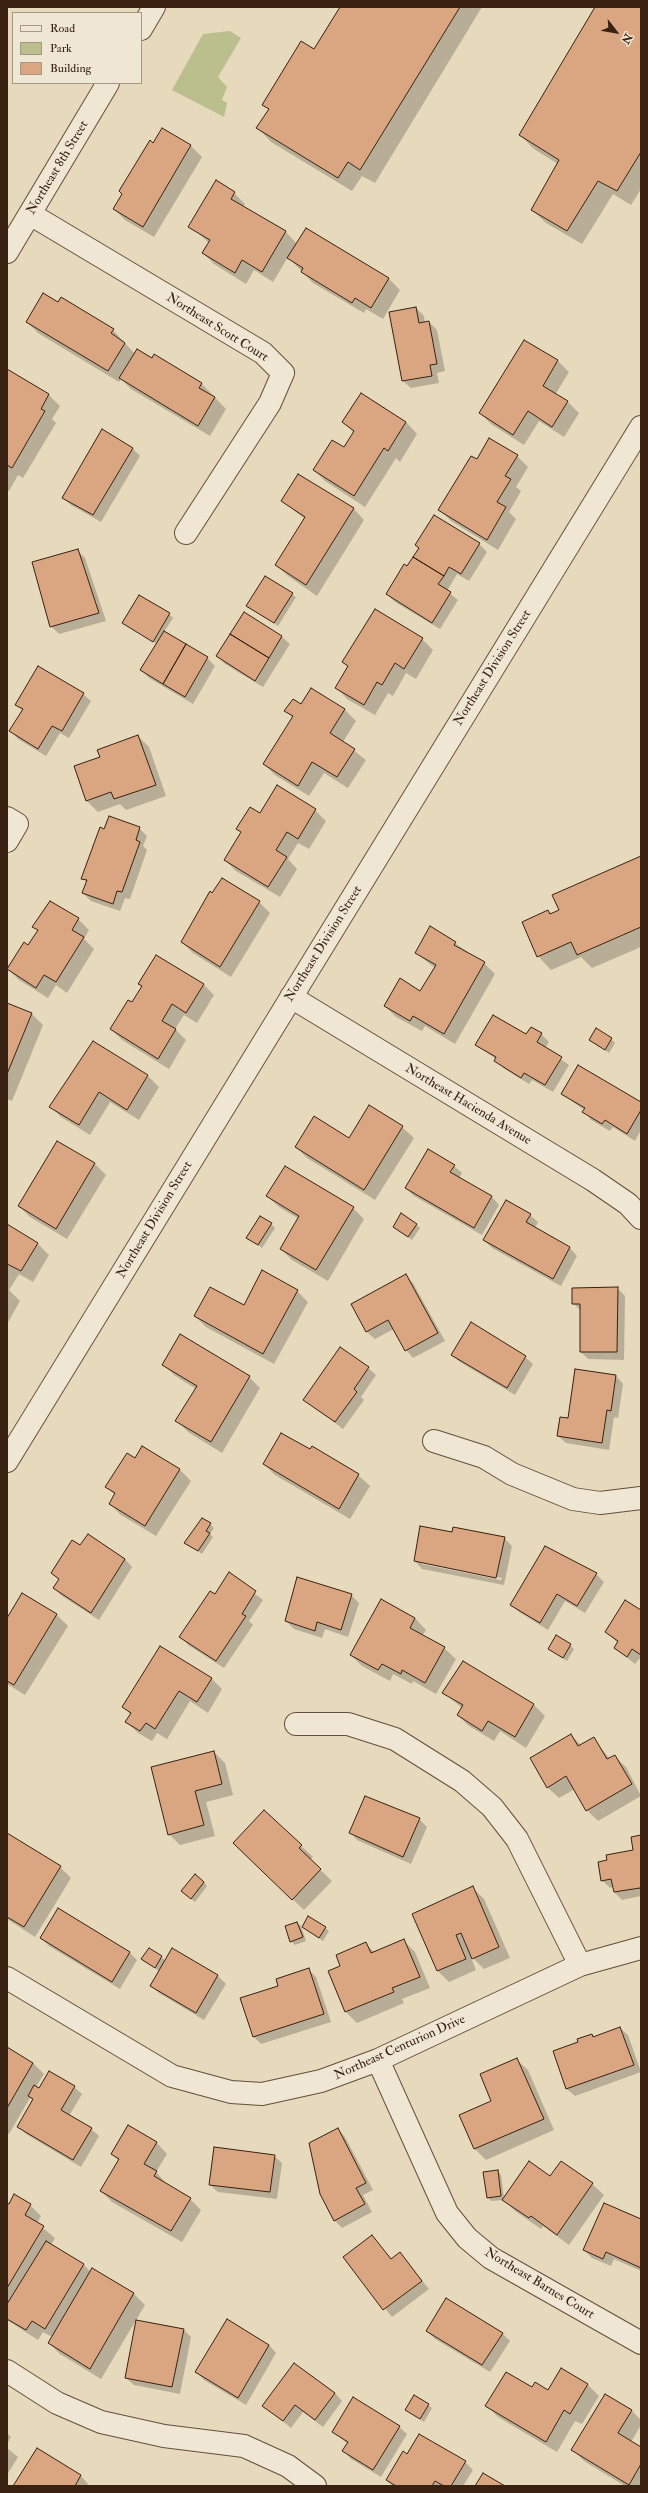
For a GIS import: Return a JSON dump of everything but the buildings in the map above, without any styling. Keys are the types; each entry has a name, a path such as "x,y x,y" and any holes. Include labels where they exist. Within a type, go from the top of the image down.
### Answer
{"street":[{"path":"142,27 154,7"},
{"name":"Northeast 8th Street","path":"7,252 107,84"},
{"name":"Northeast Scott Court","path":"30,214 262,354 283,373 270,403 186,533"},
{"name":"Northeast Division Street","path":"7,1461 641,427"},
{"path":"7,818 17,824 7,841"},
{"name":"Northeast Hacienda Avenue","path":"291,998 593,1180 628,1204 641,1218"},
{"path":"434,1441 484,1457 512,1474 573,1499 600,1503 641,1498"},
{"path":"296,1724 348,1724 395,1739 462,1780 492,1807 517,1839 580,1965"},
{"name":"Northeast Centurion Drive","path":"7,1978 172,2076 231,2092 262,2094 321,2081 378,2060 580,1965 641,1948"},
{"name":"Northeast Barnes Court","path":"378,2060 444,2207 467,2238 491,2258 641,2343"},
{"path":"7,2370 57,2403 101,2422 164,2436 244,2446 288,2466 315,2486"}],"green space":[{"path":"230,31 241,38 218,77 227,87 222,100 227,103 224,117 172,90 203,34"}]}
